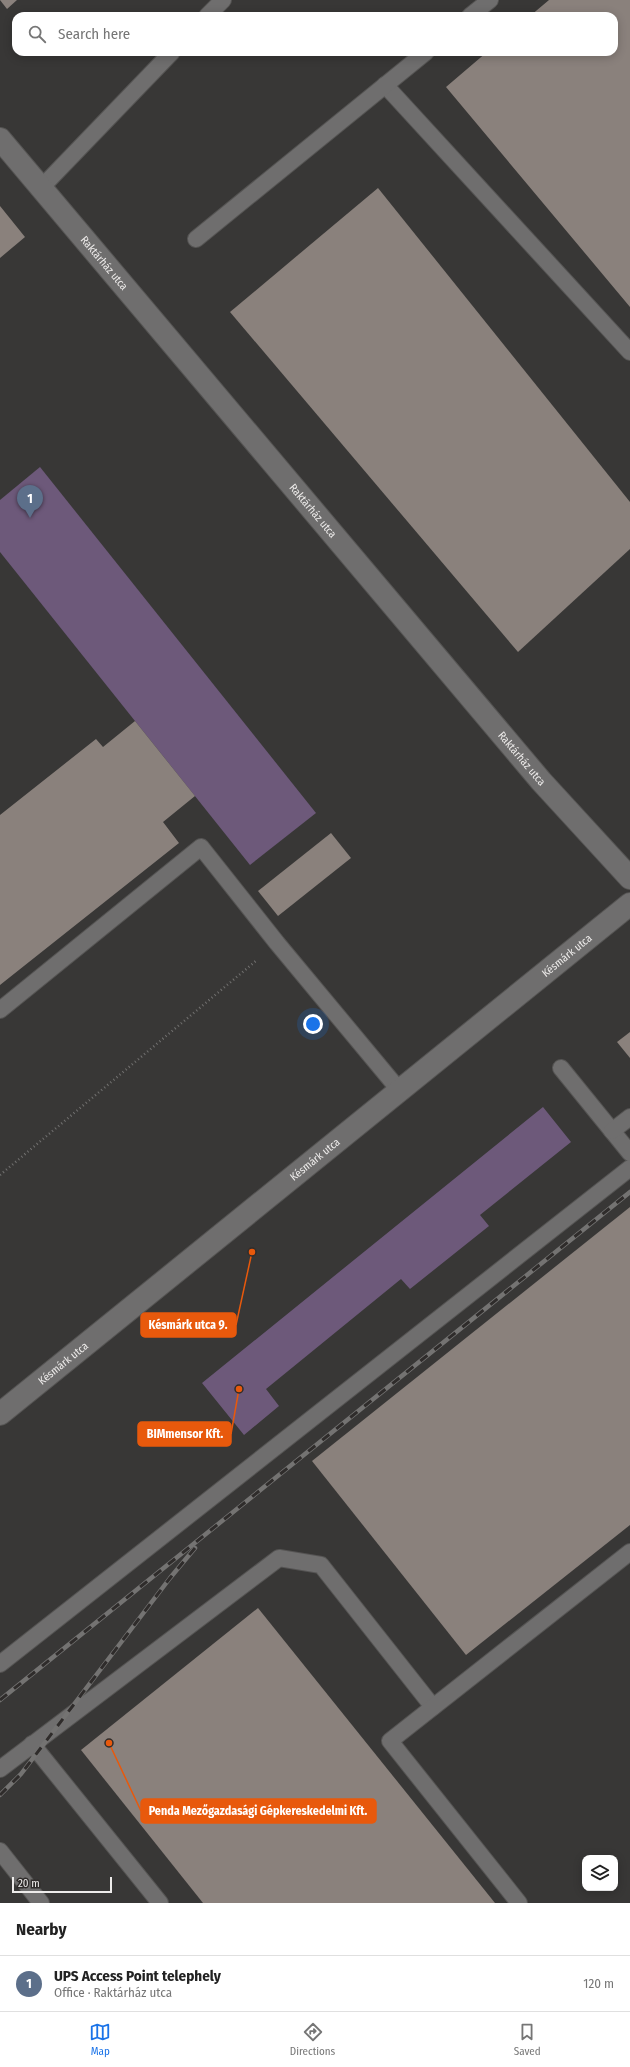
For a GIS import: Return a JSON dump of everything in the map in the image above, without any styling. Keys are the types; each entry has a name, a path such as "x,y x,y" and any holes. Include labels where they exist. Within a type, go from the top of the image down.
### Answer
{"street":[{"name":"Raktárház utca","path":"0,139 541,780 630,878"},
{"name":"Késmárk utca","path":"0,1414 630,904"}],"lane":[{"path":"211,12 223,0"},
{"path":"475,12 490,0"},
{"path":"41,188 168,56"},
{"path":"196,239 421,56"},
{"path":"385,85 630,352"},
{"path":"0,1010 201,847 277,943 400,1091"},
{"path":"561,1068 630,1153"},
{"path":"612,1131 630,1117"},
{"path":"0,1664 630,1168"},
{"path":"519,1903 390,1741 630,1552"},
{"path":"0,1769 279,1558 321,1565 433,1707"},
{"path":"32,1744 160,1903"},
{"path":"0,1851 40,1903"}],"path":[{"path":"0,1175 277,943"}],"building: Offices":[{"path":"40,467 316,813 250,865 0,552 0,500"},
{"path":"543,1107 571,1142 480,1215 489,1226 410,1289 401,1279 266,1389 279,1406 244,1435 202,1383"}],"building: Industry":[{"path":"0,0 17,0 7,9"},
{"path":"549,0 630,0 630,307 446,87 482,56 618,56 618,12 535,12"},
{"path":"378,188 630,502 630,549 518,652 230,312"},
{"path":"0,206 25,237 0,258"},
{"path":"135,721 195,796 163,822 179,843 0,985 0,815 96,739 103,747"},
{"path":"331,833 351,858 278,916 258,891"},
{"path":"630,1032 630,1058 617,1042"},
{"path":"630,1207 630,1525 466,1655 312,1461"},
{"path":"258,1608 495,1903 203,1903 81,1750"}],"railway":[{"path":"0,1700 630,1192"},
{"path":"0,1795 21,1774 170,1578 195,1548"}],"place":[{"name":"UPS Access Point telephely","path":"30,518"},
{"name":"Késmárk utca 9.","path":"252,1252"},
{"name":"BIMmensor Kft.","path":"239,1389"},
{"name":"Penda Mezőgazdasági Gépkereskedelmi Kft.","path":"109,1743"}]}
